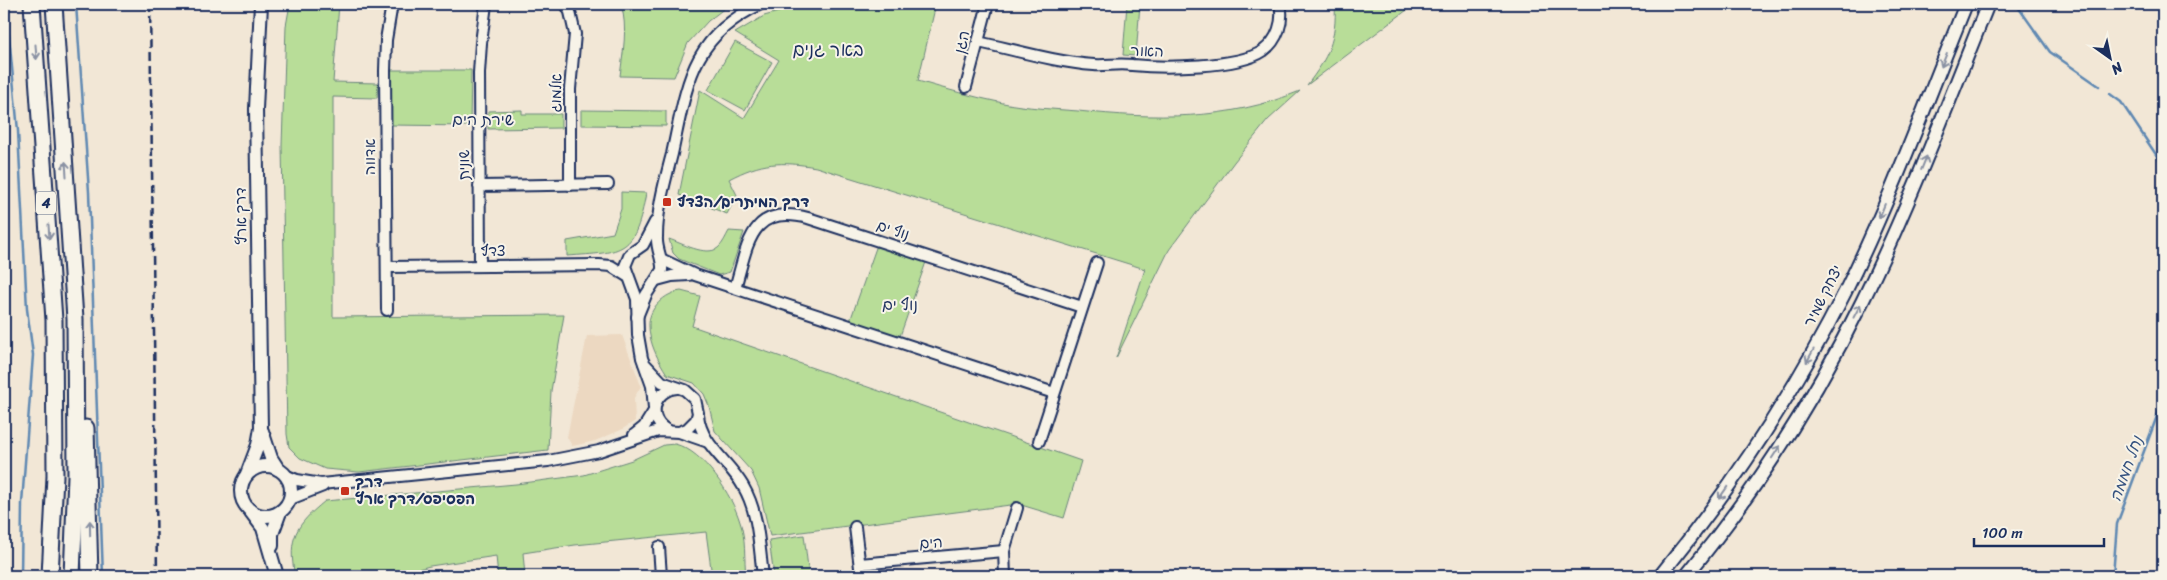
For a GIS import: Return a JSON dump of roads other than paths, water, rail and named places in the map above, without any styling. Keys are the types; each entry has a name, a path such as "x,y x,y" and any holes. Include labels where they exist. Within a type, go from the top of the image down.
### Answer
{"highway":[{"name":"4","path":"32,4 51,263 55,476 50,576"},
{"name":"4","path":"54,4 74,288 77,378 72,576"},
{"path":"74,288 83,360 90,576"},
{"path":"41,576 45,497 54,403"}],"main road":[{"name":"דרך ארץ","path":"248,474 258,445 261,428 256,119 261,4"},
{"path":"1686,576 1736,510 1776,452 1828,368 1863,301 1897,227 1988,4"},
{"name":"יצחק שמיר","path":"1660,576 1720,498 1759,441 1810,358 1845,292 1879,219 1964,9"},
{"name":"דרך ארץ","path":"261,428 271,458 282,472"},
{"path":"262,466 270,466 282,472 289,482 290,499 280,512 272,534 276,571 263,528 241,496 241,488 248,474 262,466"},
{"path":"249,510 264,516 280,512"}],"street":[{"name":"אדווה","path":"387,310 385,71 386,40 392,4"},
{"name":"שונית","path":"480,266 480,43 486,4"},
{"name":"אלמוג","path":"566,4 570,12 575,34 570,89 570,185"},
{"path":"638,317 646,295 662,270 656,239 660,206 684,96 698,59 710,41 726,25 761,4"},
{"name":"הגן","path":"966,87 988,4"},
{"name":"האור","path":"978,42 1094,65 1179,66 1220,62 1249,58 1263,51 1275,39 1281,23 1280,4"},
{"path":"479,186 608,184"},
{"path":"660,206 648,238 634,252 625,266 637,299 638,335 644,363 654,393 656,420 661,427 708,442"},
{"name":"נוף ים","path":"735,288 750,239 758,227 769,218 786,214 808,218 1082,306"},
{"path":"634,252 648,249 660,258 695,275 1054,393"},
{"name":"צדף","path":"599,265 634,252"},
{"path":"1039,440 1097,263"},
{"name":"צדף","path":"387,266 599,265 611,266 629,278"},
{"path":"629,278 640,286 680,275 695,275"},
{"path":"644,363 662,382 691,393 695,399 699,425 708,442 726,462 748,496 755,516 763,576"},
{"path":"623,443 644,427 654,410 656,401 662,393 671,388 678,388"},
{"path":"282,472 308,483 333,483 548,461 599,451 658,430 675,432 692,425 698,413"},
{"path":"290,499 333,483"},
{"path":"1004,576 1004,551 1017,508"},
{"path":"855,527 861,576"},
{"path":"659,547 662,576"},
{"name":"הים","path":"860,564 1004,551"}],"waterway":[{"path":"6,4 18,131 27,309 33,355 22,503 21,576"},
{"path":"76,4 89,192 103,576"},
{"name":"נחל חממה","path":"2016,4 2050,52 2099,86"},
{"name":"נחל חממה","path":"2110,94 2121,102 2163,165"},
{"name":"נחל חממה","path":"2113,576 2117,524 2163,400"}],"railway":[{"path":"150,4 157,576"}],"place":[{"name":"דרך המיתרים/הצדף","path":"667,202"},
{"name":"דרך הפסיפס/דרך ארץ","path":"345,491"}],"district":[{"name":"באר גנים","path":"828,50"},
{"name":"שירת הים","path":"483,119"},
{"name":"נוף ים","path":"900,304"}]}
